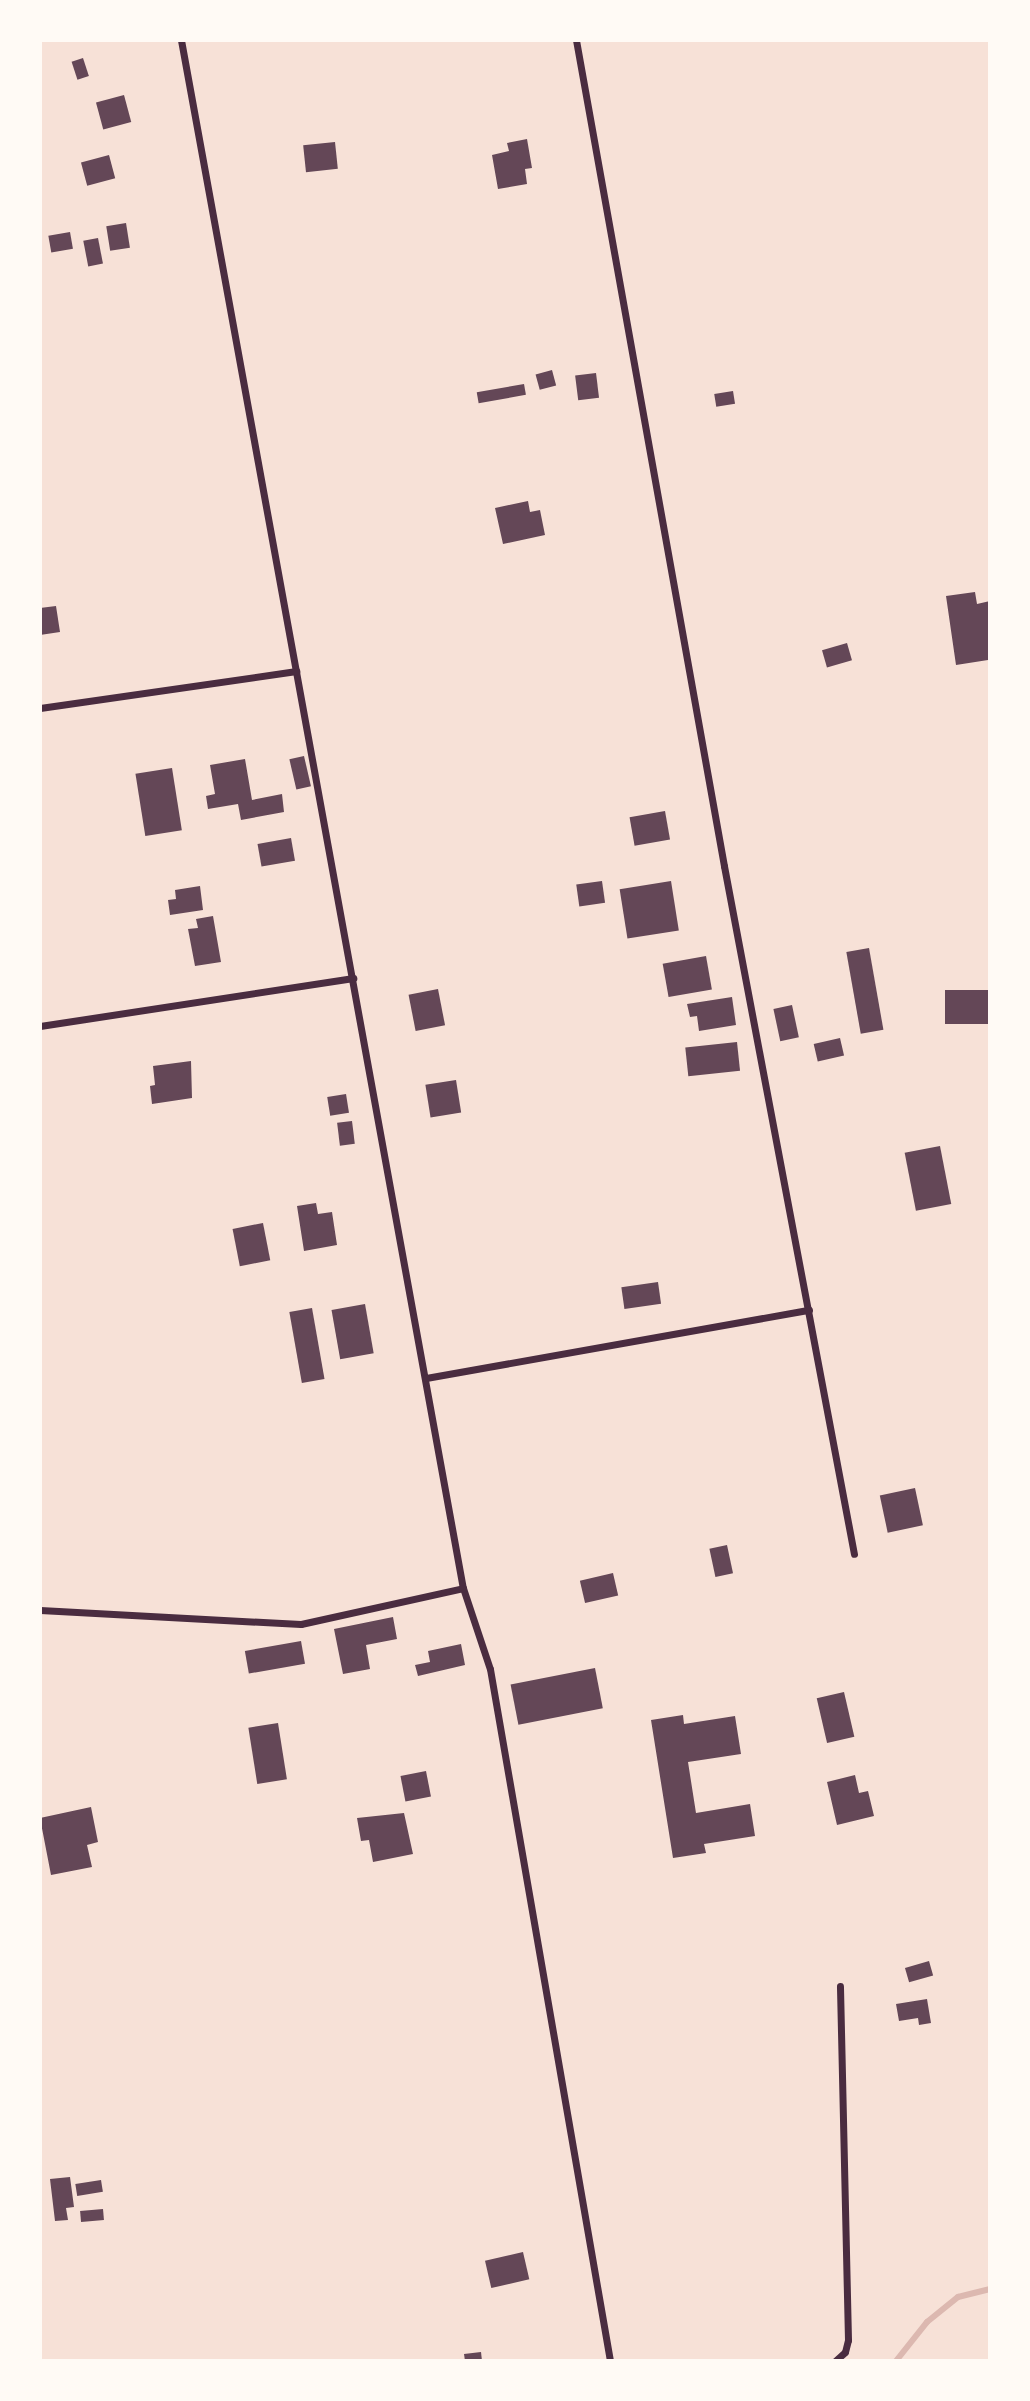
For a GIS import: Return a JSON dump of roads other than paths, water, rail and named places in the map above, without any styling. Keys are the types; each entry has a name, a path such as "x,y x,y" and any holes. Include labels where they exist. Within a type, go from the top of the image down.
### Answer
{"street":[{"path":"181,40 463,1588 490,1669 610,2361"},
{"path":"576,40 717,825 854,1554"},
{"path":"40,708 296,671"},
{"path":"40,1026 353,978"},
{"path":"426,1378 809,1310"},
{"path":"40,1610 301,1624 463,1588"},
{"path":"835,2361 845,2352 848,2340 840,1986"}],"waterway":[{"path":"896,2361 927,2322 958,2297 990,2289"}]}
